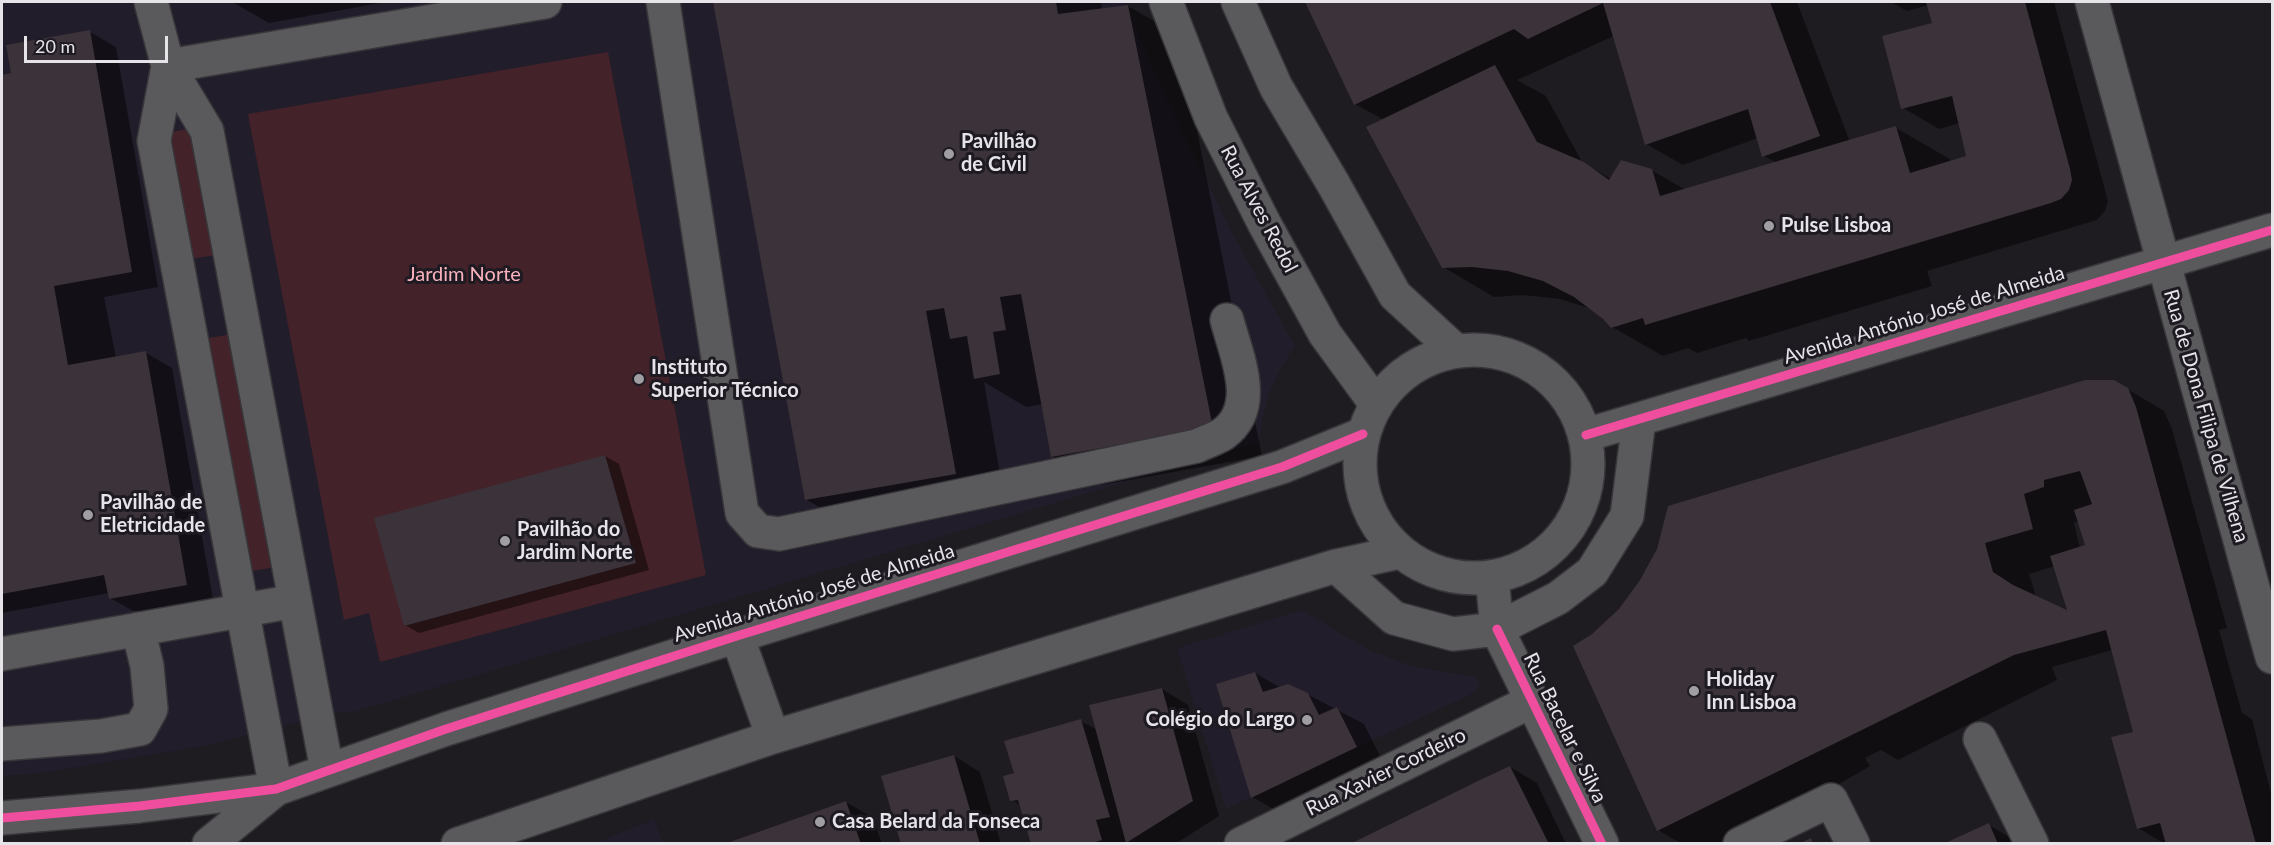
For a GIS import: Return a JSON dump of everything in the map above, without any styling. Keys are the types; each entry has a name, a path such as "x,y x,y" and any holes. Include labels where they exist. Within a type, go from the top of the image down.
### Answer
{"street":[{"path":"151,2 168,66 207,131 327,770"},
{"path":"168,66 545,2"},
{"path":"663,2 742,513 758,531 779,534 1197,446 1223,433 1241,413 1244,384 1227,320"},
{"name":"Rua Alves Redol","path":"1166,2 1211,118 1264,223 1325,334 1376,404"},
{"path":"1238,2 1276,87 1395,295 1456,351"},
{"name":"Rua de Dona Filipa de Vilhena","path":"2092,2 2272,657"},
{"path":"168,66 154,141 276,789"},
{"name":"Avenida António José de Almeida","path":"1586,435 2272,230"},
{"path":"1456,351 1489,351 1521,359 1548,376 1570,401 1586,435 1589,462 1585,495 1572,525 1551,550 1523,568 1492,577 1460,578 1428,570 1400,552 1378,528 1364,499 1359,466 1363,434 1376,404 1397,379 1424,360 1456,351"},
{"path":"1336,566 1394,618 1454,634 1497,629 1558,598 1592,572 1627,516 1639,420"},
{"name":"Avenida António José de Almeida","path":"276,789 446,729 1282,466 1363,434"},
{"path":"458,843 773,737 1336,566 1400,552"},
{"name":"Rua Bacelar e Silva","path":"1492,577 1497,629 1602,843"},
{"path":"2,654 295,601"},
{"path":"2,744 101,736 140,729 151,710 147,666 138,629"},
{"name":"Avenida António José de Almeida","path":"737,636 773,737"},
{"name":"Rua Xavier Cordeiro","path":"1240,843 1532,701"},
{"path":"1980,739 2032,843"},
{"path":"2,818 140,806 276,789"},
{"path":"209,843 276,789"},
{"path":"1740,843 1831,800 1853,843"}],"shaded area":[{"name":"Instituto Superior Técnico","path":"2,2 1123,2 1182,132 1235,238 1295,346 1270,391 1259,442 354,712 341,712 199,747 43,773 2,776"},
{"name":"Colégio do Largo","path":"1302,610 1369,650 1412,666 1476,677 1480,683 1474,693 1226,809 1177,648"},
{"path":"654,819 663,843 595,843"}],"green space":[{"name":"Jardim Norte","path":"608,52 706,575 380,662 369,613 344,620 248,114"},
{"path":"194,128 217,255 189,259 165,133"},
{"path":"232,334 275,567 247,572 204,339"}],"building":[{"name":"Pavilhão de Civil","path":"713,2 1056,2 1058,14 1128,5 1213,428 1051,457 1021,294 1000,297 1006,330 993,332 1000,374 974,379 967,336 950,339 944,308 926,311 956,474 805,500"},
{"path":"1305,2 1770,2 1820,136 1762,157 1748,109 1645,145 1603,3 1528,39 1514,29 1354,105"},
{"path":"1926,2 2025,2 2070,169 2072,180 2069,190 2061,199 2051,203 1645,325 1643,318 1611,328 1574,297 1543,281 1508,271 1472,267 1442,268 1366,127 1495,65 1537,142 1584,162 1609,180 1621,160 1652,169 1660,196 1896,126 1910,173 1966,156 1952,96 1901,109 1882,36 1932,23"},
{"path":"90,30 132,272 54,286 68,365 146,351 187,585 109,599 104,575 2,594 2,75 11,73 6,45"},
{"path":"2085,380 2114,380 2128,388 2136,407 2256,844 2166,844 2160,823 2137,829 2111,737 2133,732 2106,630 2014,655 1657,831 1573,646 1592,634 1619,609 1640,580 1657,549 1668,506","holes":["2080,471 2092,504 2074,510 2085,545 2050,556 2067,610 2013,585 1993,572 1985,543 2033,529 2024,494 2044,487 2044,480"]},
{"name":"Pavilhão do Jardim Norte","path":"605,455 636,563 404,626 374,518"},
{"path":"1255,672 1263,692 1288,684 1308,693 1319,715 1337,707 1357,747 1251,798 1216,684"},
{"path":"1162,688 1193,801 1126,843 1089,705"},
{"path":"1081,719 1110,817 1096,820 1102,840 1090,844 1031,844 1018,800 1010,801 1003,776 1014,773 1004,741"},
{"path":"954,755 980,844 901,844 881,776"},
{"path":"1510,766 1549,844 1350,844 1480,780"},
{"name":"Casa Belard da Fonseca","path":"846,801 861,844 727,844 727,843"},
{"path":"1989,823 1998,844 1943,844"},
{"path":"1811,838 1813,844 1799,844"}],"cycle path":[{"path":"1586,435 2272,230"},
{"path":"2,818 140,806 276,789 446,729 1282,467 1363,434"},
{"path":"1497,629 1602,844"}],"place":[{"name":"Pavilhão de Civil","path":"949,154"},
{"name":"Pulse Lisboa","path":"1769,226"},
{"name":"Instituto Superior Técnico","path":"639,379"},
{"name":"Pavilhão de Eletricidade","path":"88,515"},
{"name":"Pavilhão do Jardim Norte","path":"505,541"},
{"name":"Holiday Inn Lisboa","path":"1694,691"},
{"name":"Colégio do Largo","path":"1307,720"},
{"name":"Casa Belard da Fonseca","path":"820,822"}]}
